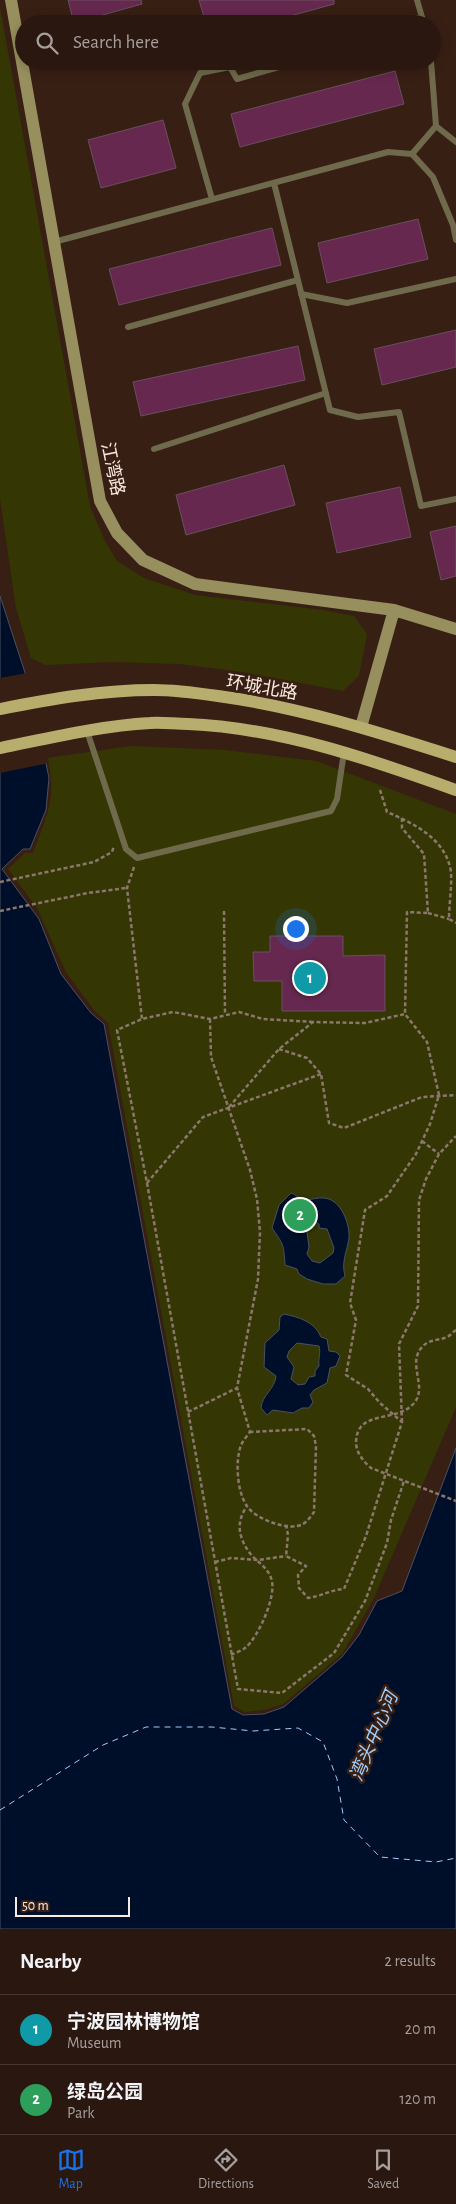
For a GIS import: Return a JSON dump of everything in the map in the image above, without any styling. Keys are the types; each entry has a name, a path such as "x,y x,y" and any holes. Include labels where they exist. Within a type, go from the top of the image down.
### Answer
{"main road":[{"name":"环城北路","path":"0,709 56,698 104,692 138,690 197,694 295,710 361,727 456,757"},
{"path":"0,748 87,731 151,723 218,726 259,731 345,752 456,790"}],"street":[{"name":"江湾路","path":"10,0 15,28"},
{"name":"江湾路","path":"22,70 100,501 118,533 143,560 194,584 394,610 456,629"},
{"path":"361,727 394,610"}],"lane":[{"path":"416,0 421,15"},
{"path":"212,199 185,104 200,73 215,70"},
{"path":"232,70 237,79 268,70"},
{"path":"412,154 436,126 432,70"},
{"path":"436,126 456,142"},
{"path":"53,243 388,152 412,154 433,177 453,225 456,240"},
{"path":"274,183 330,410 358,417 399,412 421,506 456,499"},
{"path":"301,294 347,303 456,279"},
{"path":"128,327 298,280"},
{"path":"154,449 326,393"},
{"path":"87,731 126,849 137,858 162,850 304,820 331,811 337,799 345,752"}],"path":[{"path":"380,790 387,812 402,818 429,834 447,856 451,874 449,919"},
{"path":"402,818 402,828 424,854 428,913"},
{"path":"0,882 94,862 112,852 119,827"},
{"path":"137,858 127,888 142,1019"},
{"path":"0,912 127,888"},
{"path":"224,911 225,1015"},
{"path":"402,1422 380,1403 368,1389 346,1375 356,1320 350,1303 365,1210 387,1196 416,1154 430,1124 439,1095 427,1042 405,1014 407,912 428,913 456,923"},
{"path":"404,1481 391,1520 387,1543 365,1601 334,1653 282,1693 238,1689 118,1030 142,1019 173,1012 210,1019 239,1012 263,1019 365,1023 405,1014"},
{"path":"210,1019 211,1057 250,1170 257,1199 260,1232 258,1279 237,1388 250,1432 241,1446 238,1465 241,1491 247,1506 268,1521 294,1526 302,1524 314,1512 316,1446 314,1436 307,1429 250,1432"},
{"path":"229,1107 279,1049 313,1022"},
{"path":"279,1049 307,1058 322,1074 330,1122 344,1128 422,1097 456,1095"},
{"path":"147,1183 203,1117 322,1074"},
{"path":"215,1562 232,1558 258,1560 286,1556 306,1566 298,1575 299,1588 308,1598 321,1596 331,1590 344,1589 366,1536 402,1422 399,1344 418,1306 419,1200 426,1179 439,1154 456,1136"},
{"path":"422,1141 439,1154"},
{"path":"456,1330 447,1337 428,1342 419,1352 416,1366 420,1392 413,1404 395,1415 369,1421 360,1428 357,1435 357,1448 366,1464 456,1501"},
{"path":"188,1412 237,1388"},
{"path":"231,1654 244,1649 255,1637 273,1592 272,1580 265,1567 249,1553 239,1528 240,1516 247,1506"},
{"path":"286,1525 288,1535 286,1556"}],"shaded area":[{"path":"0,7 90,506 105,541 117,561 144,578 195,595 323,610 354,616 367,634 359,676 343,691 242,672 180,664 112,662 45,665 31,658 16,608 0,499"},
{"path":"131,746 225,750 316,761 456,814 456,1407 374,1598 342,1654 283,1704 264,1710 245,1712 234,1706 108,1023 94,1010 66,972 37,908 8,869 25,853 33,853 46,818 51,796 50,772 47,758"}],"water":[{"name":"湾头中心河","path":"0,596 31,691 49,778 46,810 30,849 23,849 2,869 39,919 61,974 91,1013 104,1024 232,1709 243,1715 264,1714 284,1707 342,1657 359,1635 377,1601 402,1591 456,1448 456,1929 0,1929"},
{"path":"291,1193 303,1200 330,1199 340,1207 346,1219 349,1238 344,1262 345,1276 336,1284 323,1284 307,1279 299,1274 297,1269 285,1265 282,1245 272,1228 279,1205","holes":["312,1220 319,1224 319,1228 327,1229 334,1248 333,1253 320,1263 312,1261 307,1254 309,1247 306,1225"]},
{"path":"284,1314 290,1315 311,1324 321,1337 327,1339 329,1351 336,1352 340,1356 336,1366 330,1368 327,1383 314,1390 310,1395 313,1402 309,1408 302,1408 293,1413 273,1410 267,1415 261,1408 262,1403 276,1376 264,1367 265,1343 279,1330 280,1317","holes":["297,1343 319,1346 319,1366 315,1371 315,1376 309,1377 305,1384 298,1385 291,1379 294,1367 287,1357 289,1351"]}],"pier":[{"path":"27,673 33,691 49,763 0,773 0,678"}],"building":[{"path":"68,0 141,0 142,4 103,15 72,15"},
{"path":"199,0 334,0 334,4 294,15 203,15"},
{"path":"395,71 404,104 240,147 231,114"},
{"path":"163,120 176,168 101,188 88,140"},
{"path":"418,219 428,259 327,283 318,243"},
{"path":"272,228 281,265 119,305 109,269"},
{"path":"456,330 456,367 382,385 374,349"},
{"path":"298,346 305,380 141,416 133,382"},
{"path":"284,465 295,505 186,535 176,495"},
{"path":"400,487 411,537 337,553 326,503"},
{"path":"456,526 456,576 441,580 430,532"},
{"path":"270,936 343,936 343,956 385,955 385,1011 282,1011 282,981 254,981 253,952 270,952"}],"ferry route":[{"path":"0,1810 103,1745 146,1727 212,1727 253,1731 298,1728 323,1742 337,1779 344,1820 380,1857 436,1862 456,1858"}],"place":[{"name":"宁波园林博物馆","path":"310,978"},
{"name":"绿岛公园","path":"300,1215"}]}
